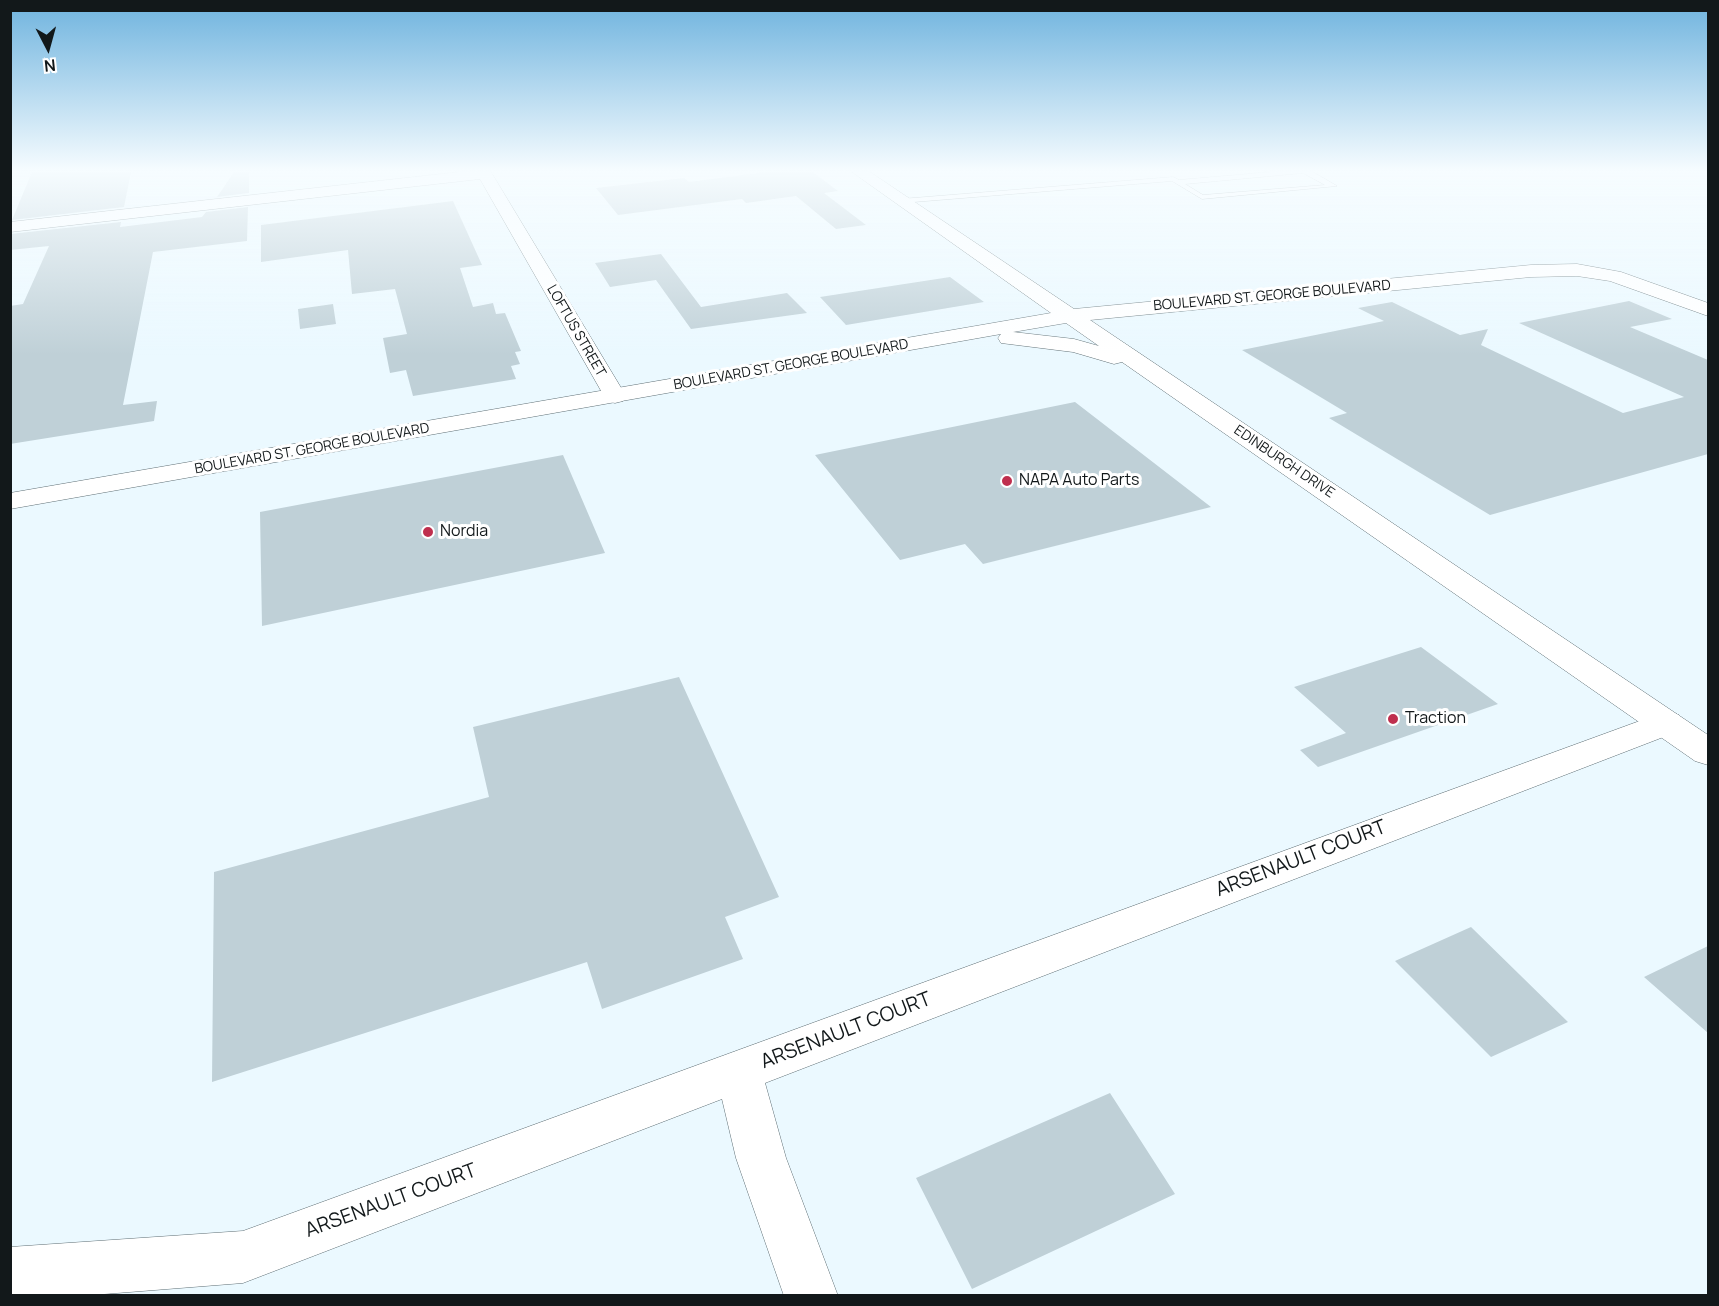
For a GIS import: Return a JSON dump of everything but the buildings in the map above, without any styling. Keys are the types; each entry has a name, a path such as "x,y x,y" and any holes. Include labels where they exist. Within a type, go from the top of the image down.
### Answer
{"street":[{"name":"LOFTUS STREET","path":"518,233 615,396"},
{"name":"EDINBURGH DRIVE","path":"948,233 1708,752"},
{"name":"BOULEVARD ST. GEORGE BOULEVARD","path":"10,501 1069,316 1520,272 1577,270 1614,276 1708,310"},
{"path":"935,340 991,337 1074,346 1123,359 1160,378"},
{"name":"ARSENAULT COURT","path":"10,1274 243,1257 1668,723"},
{"path":"739,1071 761,1158 812,1296"}],"place":[{"name":"NAPA Auto Parts","path":"1007,481"},
{"name":"Nordia","path":"428,532"},
{"name":"Traction","path":"1393,719"}]}
